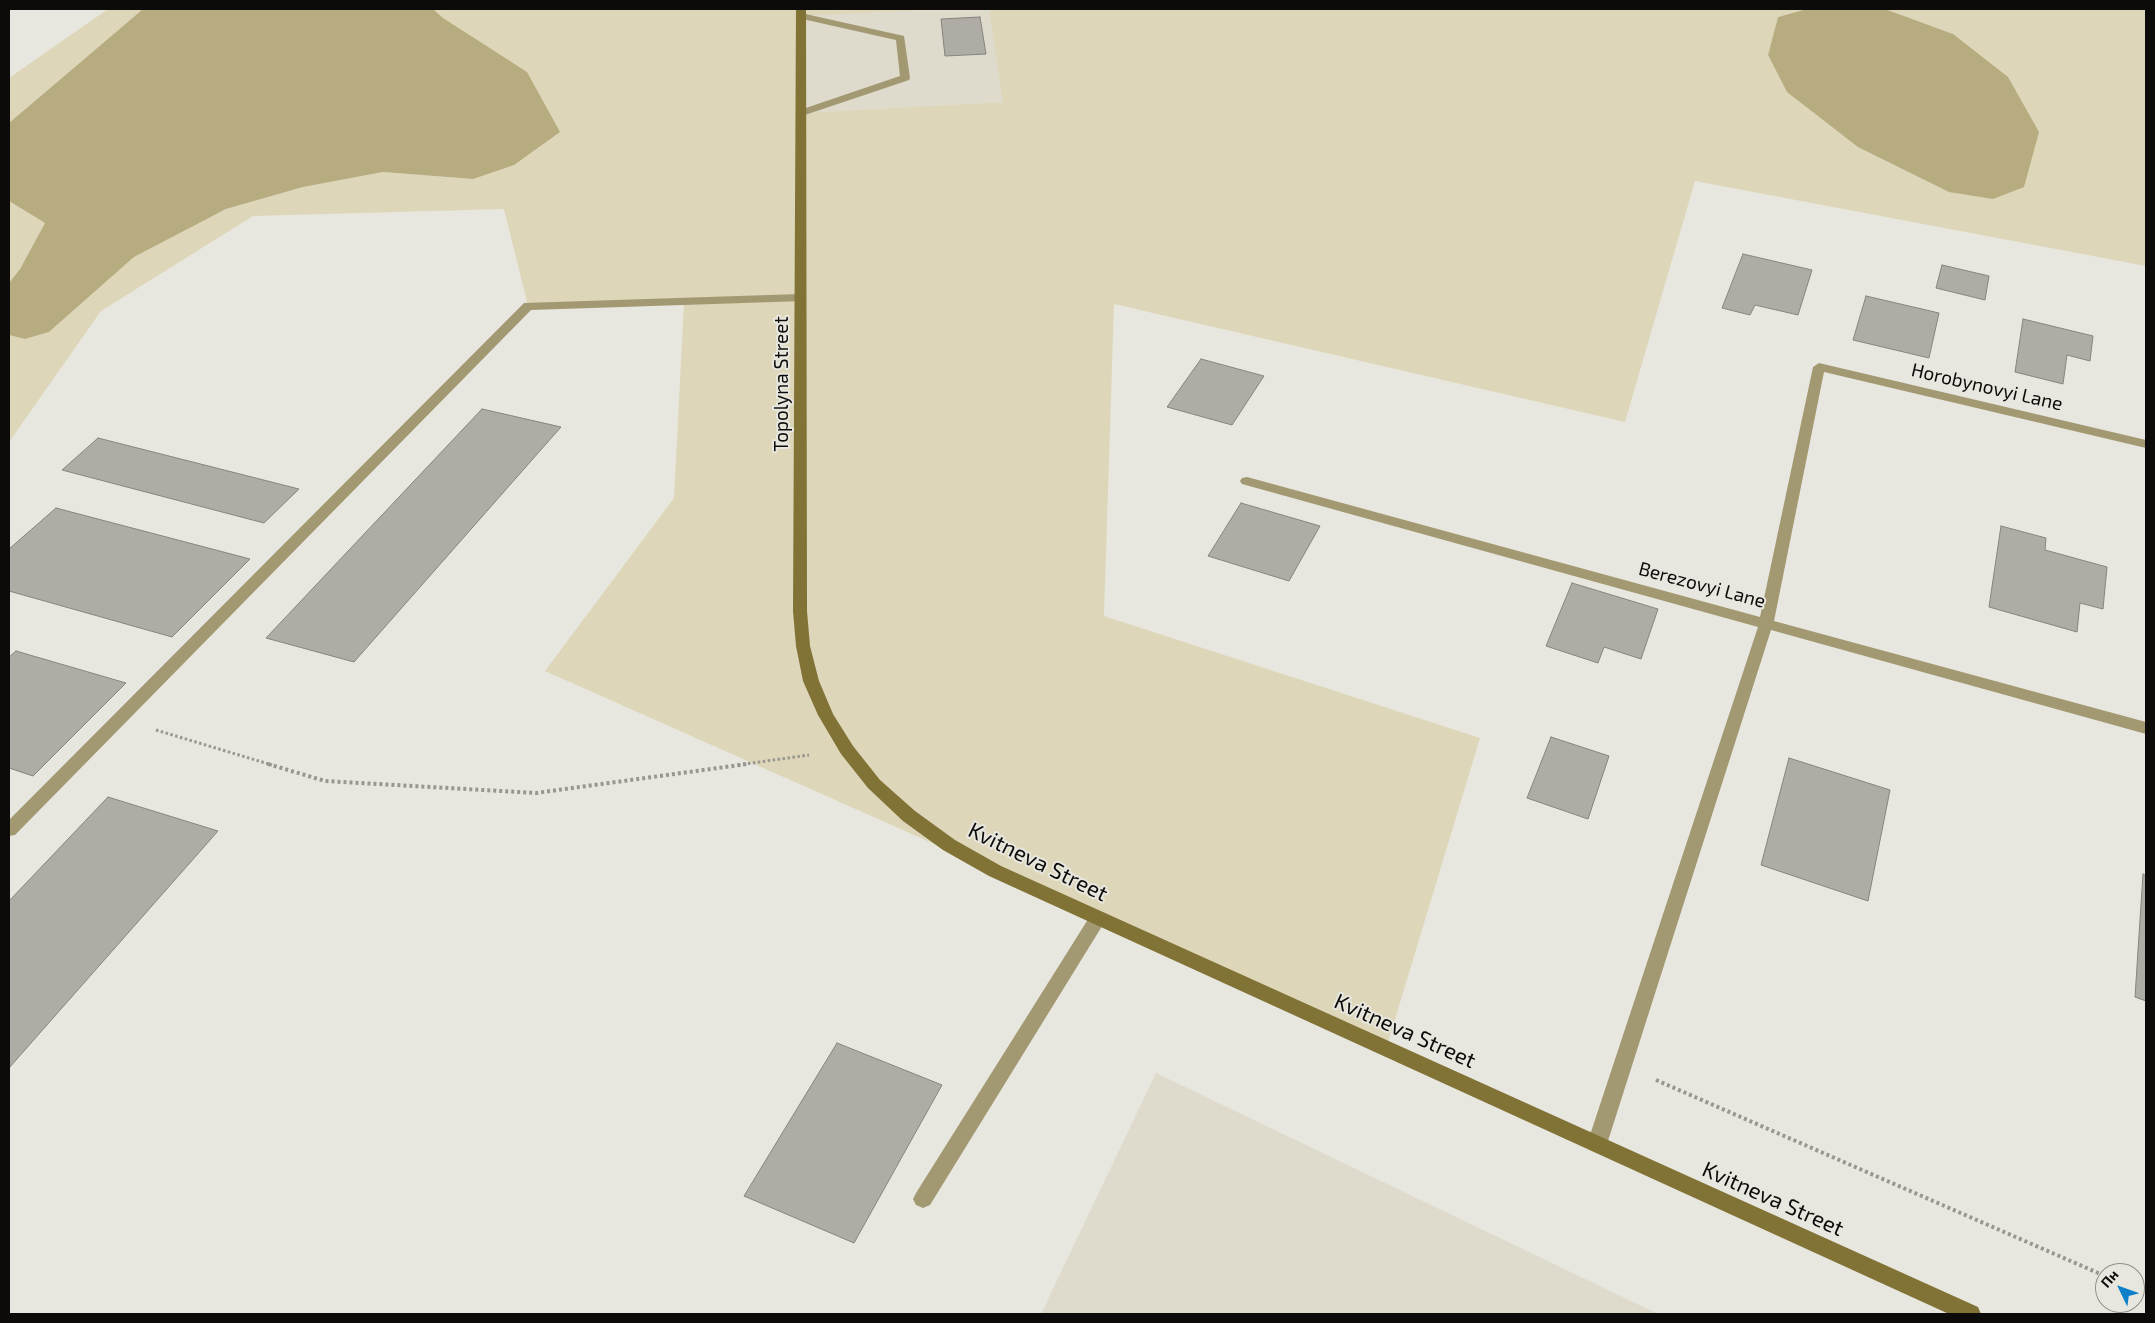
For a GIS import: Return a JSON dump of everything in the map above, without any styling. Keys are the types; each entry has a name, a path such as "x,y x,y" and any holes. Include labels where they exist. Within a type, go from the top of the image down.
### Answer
{"main road":[{"name":"Topolyna Street","path":"801,12 800,611 803,646 812,681 826,715 847,750"},
{"name":"Kvitneva Street","path":"847,750 874,784 909,816 949,845 995,870 1971,1314"}],"street":[{"path":"801,12 901,38 905,78 801,114"},
{"path":"9,830 528,306 800,298"},
{"name":"Horobynovyi Lane","path":"1766,624 1818,367 2146,444"},
{"name":"Berezovyi Lane","path":"1247,481 2146,728"},
{"path":"1597,1144 1766,624"},
{"path":"923,1199 1098,918"}],"path":[{"path":"119,719 324,781 536,793 847,750"},
{"path":"1622,1064 2095,1272"}],"shaded area":[{"path":"108,9 143,9 9,123 9,78"},
{"path":"143,9 433,9 443,18 527,72 560,132 514,165 473,179 383,172 303,187 226,209 134,257 49,332 25,339 9,335 9,283 20,269 45,223 9,201 9,123"},
{"path":"433,9 948,9 801,16 801,113 1003,102 989,9 1807,9 1778,17 1768,55 1788,92 1953,34 1885,9 2146,9 2146,266 1695,181 1625,422 1114,304 1104,616 1480,738 1386,1049 995,871 545,671 674,498 684,302 528,306 504,209 253,216 101,311 9,442 9,335 25,339 49,332 134,257 226,209 303,187 383,172 473,179 443,18"},
{"path":"948,9 989,9 1004,102 801,113 801,16"},
{"path":"1807,9 1885,9 1953,34 2008,77 2039,132 2024,187 1993,199 1949,192 1858,147 1787,92 1768,55 1778,17"},
{"path":"9,201 45,223 20,269 9,283"},
{"path":"1156,1073 1658,1314 1041,1314"}],"building":[{"path":"980,17 986,54 945,56 941,19"},
{"path":"1743,254 1812,270 1798,315 1755,305 1750,315 1722,308"},
{"path":"1942,265 1989,276 1985,300 1936,288"},
{"path":"1866,296 1939,313 1929,358 1853,340"},
{"path":"2023,319 2093,336 2090,361 2067,355 2063,384 2015,372"},
{"path":"1201,359 1264,376 1232,425 1167,407"},
{"path":"482,409 561,427 354,662 266,638"},
{"path":"98,438 299,489 264,523 62,470"},
{"path":"1241,503 1320,526 1289,581 1208,556"},
{"path":"56,508 250,559 172,637 9,591 9,549"},
{"path":"2001,526 2046,538 2045,550 2107,567 2103,609 2080,603 2077,632 1989,607"},
{"path":"1572,583 1658,609 1641,659 1604,647 1598,663 1546,646"},
{"path":"16,651 126,683 33,776 9,768 9,657"},
{"path":"1551,737 1609,756 1588,819 1527,798"},
{"path":"1789,758 1890,790 1868,901 1761,865"},
{"path":"108,797 218,831 9,1068 9,901"},
{"path":"2143,874 2146,876 2146,1001 2135,997"},
{"path":"837,1043 942,1085 854,1243 744,1196"}]}
